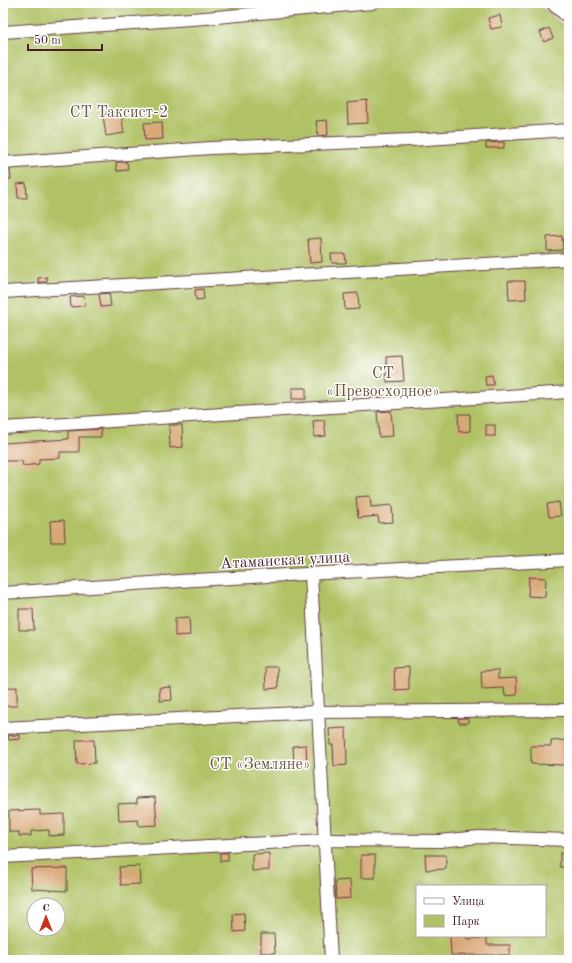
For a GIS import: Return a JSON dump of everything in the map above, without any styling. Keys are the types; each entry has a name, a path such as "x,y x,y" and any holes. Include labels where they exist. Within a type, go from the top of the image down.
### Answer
{"highway":[{"path":"556,3 569,14"}],"street":[{"path":"3,32 205,18 372,3"},
{"path":"3,163 211,148 410,140 569,130"},
{"path":"3,292 569,259"},
{"path":"3,428 569,392"},
{"name":"Атаманская улица","path":"3,593 569,560"},
{"path":"311,574 331,960"},
{"path":"3,728 317,712 569,710"},
{"path":"3,857 324,840 440,841 479,837 569,840"}],"green space":[{"path":"3,3 536,3 569,31 569,960 3,960"}],"building":[{"path":"500,15 502,27 491,29 488,18"},
{"path":"549,28 553,38 544,42 540,32"},
{"path":"367,101 368,123 348,124 347,103"},
{"path":"121,113 124,133 106,136 103,115"},
{"path":"327,120 328,135 318,136 316,121"},
{"path":"162,122 163,139 145,140 144,123"},
{"path":"504,142 504,148 486,148 486,143"},
{"path":"116,162 127,162 128,170 117,171"},
{"path":"3,170 10,170 11,179 3,180"},
{"path":"26,183 27,198 18,198 17,184"},
{"path":"562,236 563,250 547,251 547,237"},
{"path":"321,238 322,262 310,263 308,239"},
{"path":"331,254 345,254 346,263 332,263"},
{"path":"47,277 47,282 38,282 38,278"},
{"path":"508,281 525,281 526,299 509,300"},
{"path":"203,289 204,299 196,300 195,290"},
{"path":"109,293 111,306 101,307 99,294"},
{"path":"358,293 359,309 345,310 344,294"},
{"path":"84,296 85,306 71,307 70,297"},
{"path":"402,356 404,381 387,382 386,357"},
{"path":"492,375 494,385 486,385 485,376"},
{"path":"292,388 306,388 306,399 292,399"},
{"path":"391,411 393,436 379,437 377,412"},
{"path":"458,414 470,414 470,431 459,432"},
{"path":"324,420 326,436 314,437 313,421"},
{"path":"169,425 182,425 183,447 170,448"},
{"path":"486,425 495,425 495,436 486,436"},
{"path":"101,429 101,437 79,437 79,452 60,452 60,458 39,459 39,464 23,466 22,461 3,461 3,443 68,439 68,431"},
{"path":"370,496 371,507 392,505 393,522 379,523 378,516 358,518 356,497"},
{"path":"559,502 561,516 549,517 547,504"},
{"path":"64,520 65,542 51,542 50,521"},
{"path":"529,577 546,578 545,597 528,596"},
{"path":"19,609 33,609 34,630 19,630"},
{"path":"189,617 190,635 175,636 175,618"},
{"path":"265,667 277,667 278,688 266,689"},
{"path":"409,667 409,689 395,690 394,668"},
{"path":"498,670 498,679 516,678 517,695 505,696 504,688 482,689 481,671"},
{"path":"17,687 17,706 3,706 3,688"},
{"path":"171,687 172,700 160,701 159,688"},
{"path":"458,718 468,718 468,723 459,723"},
{"path":"346,728 347,765 334,766 333,745 330,745 329,729"},
{"path":"8,735 20,735 20,739 9,740"},
{"path":"76,740 94,740 95,763 77,764"},
{"path":"566,740 566,765 531,764 531,746 551,746 551,741"},
{"path":"306,745 307,767 294,767 293,746"},
{"path":"155,797 157,825 139,826 138,820 119,821 118,804 137,803 137,798"},
{"path":"40,810 40,815 64,814 64,835 49,836 49,830 31,831 31,836 19,836 19,832 9,832 9,811"},
{"path":"220,853 228,853 228,861 220,861"},
{"path":"269,853 269,870 252,871 252,854"},
{"path":"560,853 569,854 569,867 560,867"},
{"path":"361,855 375,855 375,878 361,878"},
{"path":"425,855 446,855 446,869 426,870"},
{"path":"139,866 140,884 121,885 119,867"},
{"path":"67,868 67,891 32,889 31,869"},
{"path":"350,880 351,898 336,899 335,881"},
{"path":"244,913 245,931 234,932 233,914"},
{"path":"261,934 274,934 275,953 261,953"},
{"path":"450,937 466,937 467,939 487,938 487,945 510,945 510,955 451,955"}],"park label":[{"name":"СТ Таксист-2","path":"119,111"},
{"name":"СТ «Превосходное»","path":"383,381"},
{"name":"СТ «Земляне»","path":"260,763"}]}
